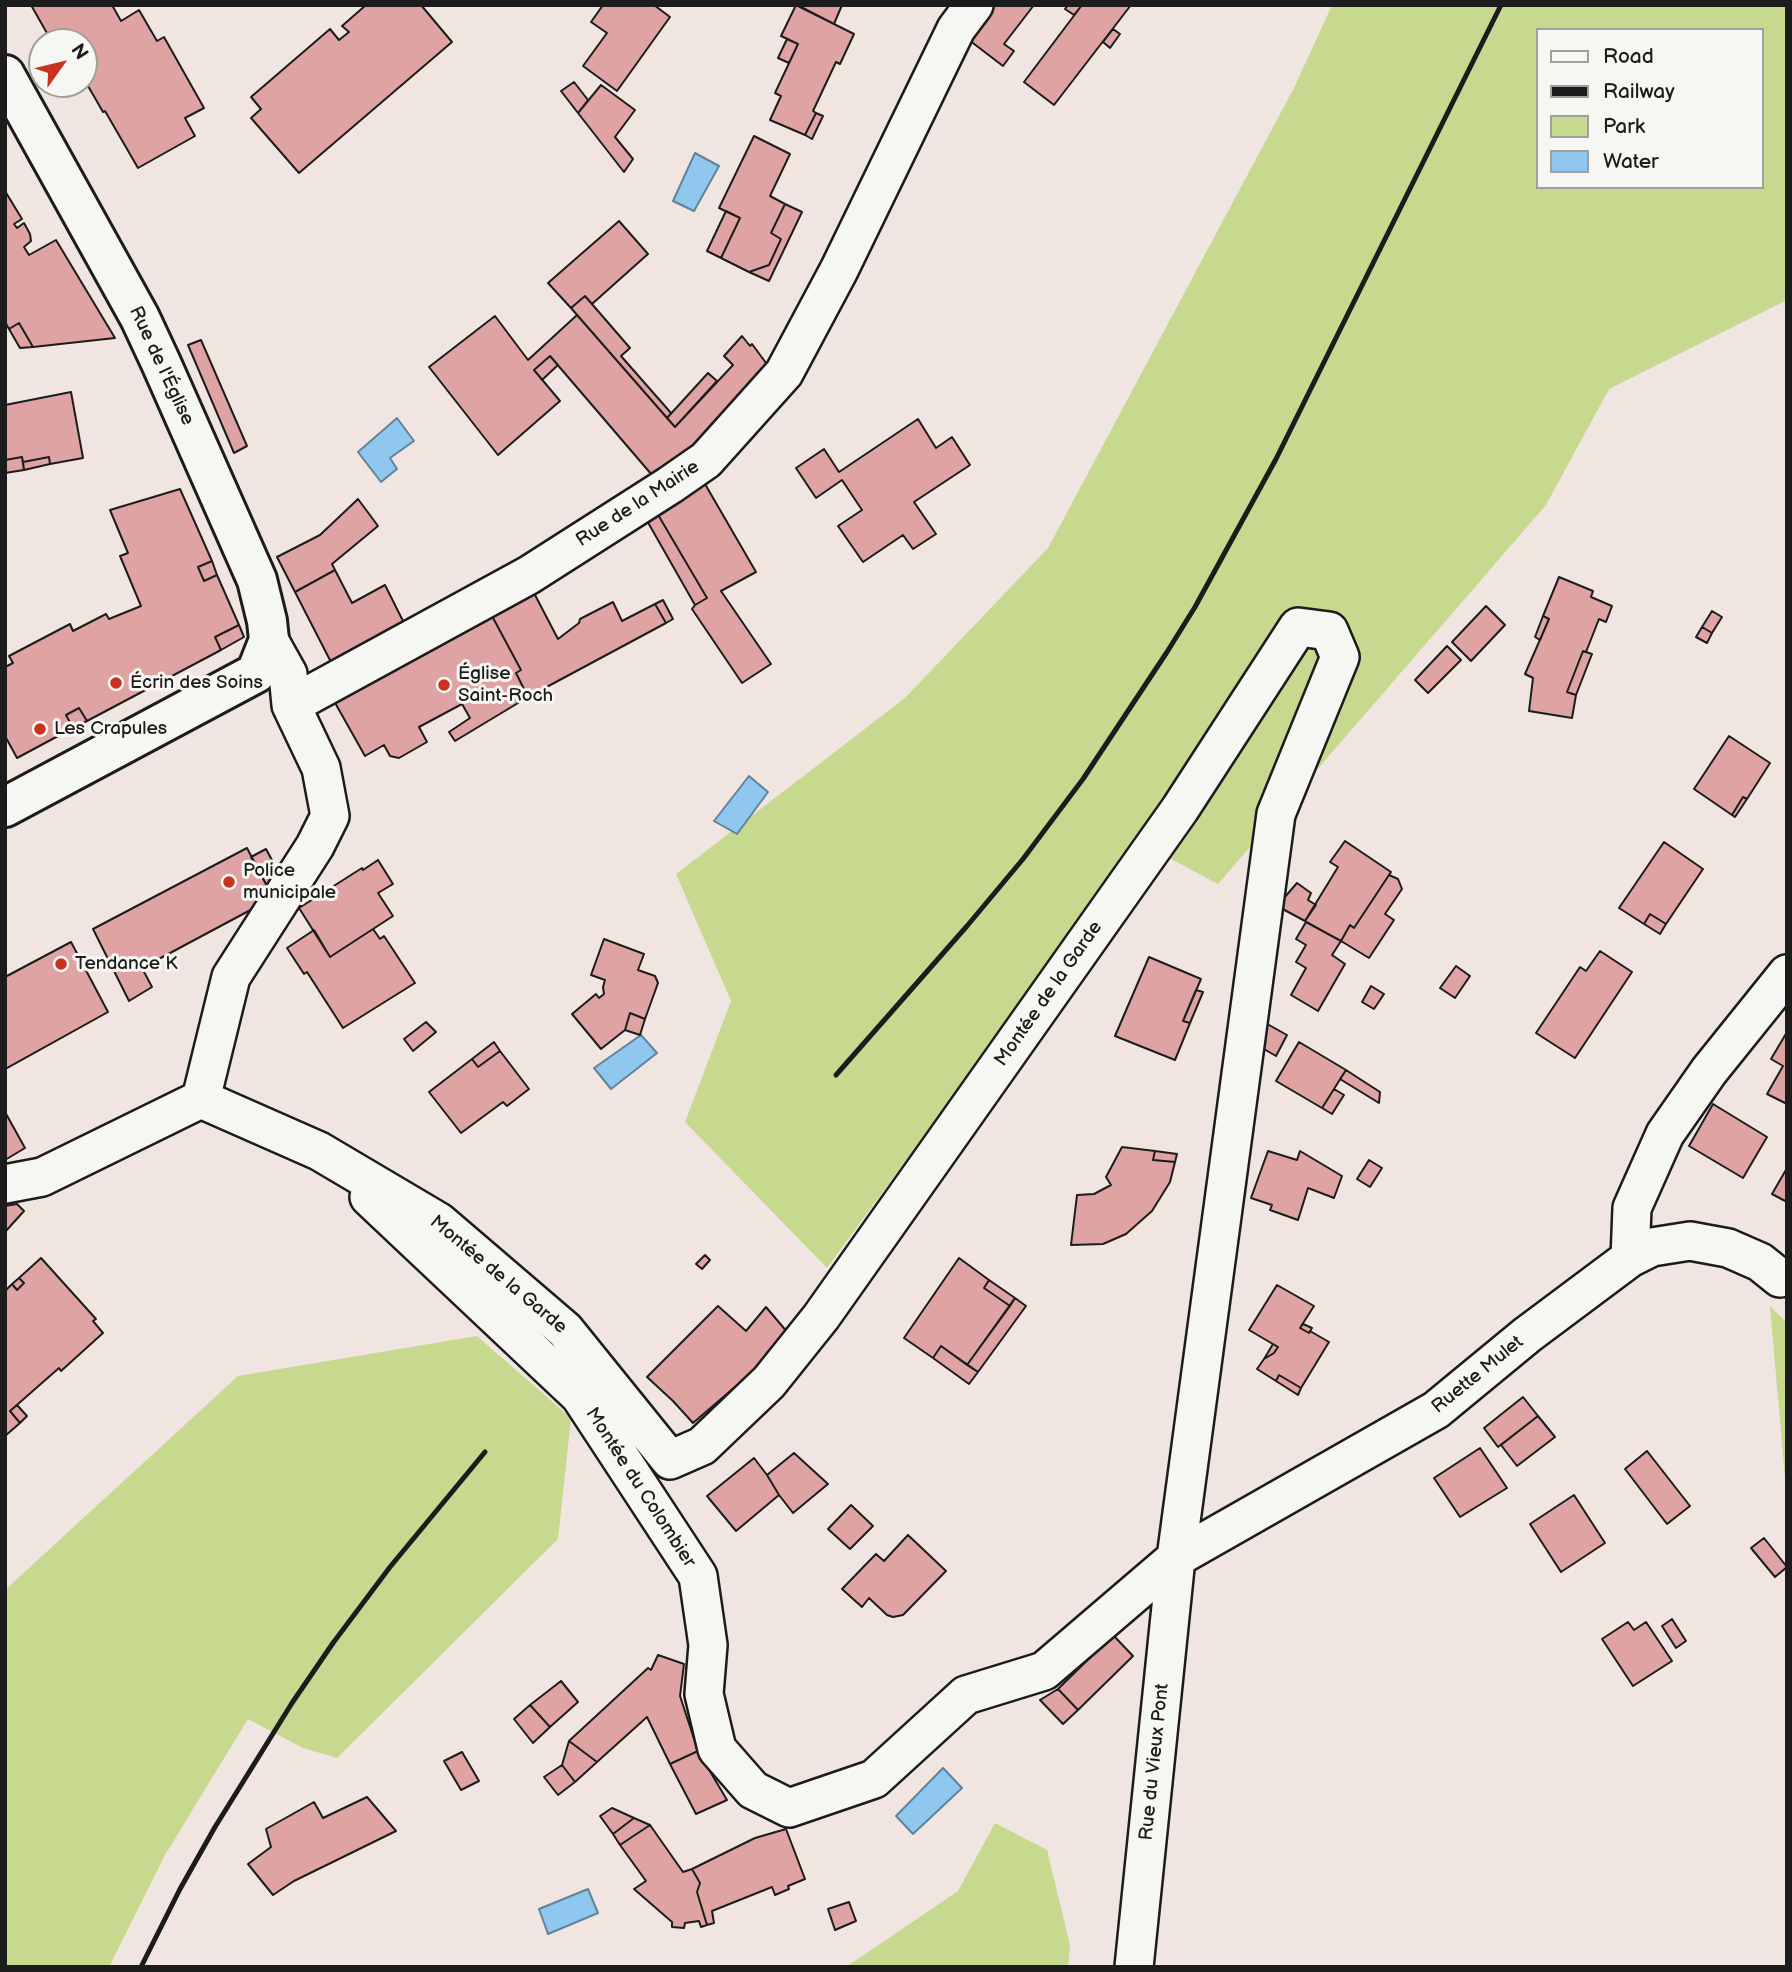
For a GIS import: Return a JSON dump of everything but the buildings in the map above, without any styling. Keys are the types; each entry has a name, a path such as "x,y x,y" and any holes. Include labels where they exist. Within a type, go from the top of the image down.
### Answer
{"street":[{"name":"Rue de la Mairie","path":"291,705 529,575 706,460 784,373 839,270 956,29 974,5"},
{"name":"Rue de l'Église","path":"5,75 140,318 257,580 267,621 262,657"},
{"name":"Montée de la Garde","path":"201,1099 319,1151 439,1222 565,1330 670,1460 702,1446 769,1382 821,1317 1180,809 1297,627 1328,631 1340,657 1276,814 1175,1558"},
{"path":"5,807 262,657 289,674 291,705 321,768 330,816 315,846 231,977 201,1099 42,1177 5,1184"},
{"path":"1630,1258 1632,1208 1665,1134 1709,1071 1787,974"},
{"name":"Montée du Colombier","path":"319,1151 580,1396 698,1576 708,1645 704,1694 717,1749 753,1790 789,1808 874,1779 966,1695 1044,1671 1175,1558"},
{"name":"Ruette Mulet","path":"1175,1558 1436,1410 1527,1335 1630,1258 1652,1247 1690,1241 1728,1248 1760,1262 1780,1278"},
{"name":"Rue du Vieux Pont","path":"1134,1967 1175,1558"}],"green space":[{"path":"1332,5 1787,5 1787,300 1609,389 1546,505 1218,884 1139,842 827,1268 685,1122 731,1001 676,874 905,698 1048,548 1295,86"},
{"path":"1770,1306 1787,1323 1787,1501"},
{"path":"477,1336 571,1418 558,1539 337,1758 303,1748 248,1719 165,1855 109,1967 5,1967 5,1590 238,1376"},
{"path":"995,1823 1047,1850 1070,1945 1068,1967 846,1967 958,1891"}],"water":[{"path":"695,153 719,166 694,211 673,201"},
{"path":"397,418 414,441 390,458 397,469 381,482 358,452"},
{"path":"749,776 768,792 737,834 714,821"},
{"path":"641,1035 657,1053 611,1089 594,1068"},
{"path":"943,1768 962,1788 913,1834 896,1816"},
{"path":"588,1889 598,1913 548,1934 539,1909"}],"railway":[{"path":"836,1075 1023,859 1083,779 1195,607 1276,459 1501,5"},
{"path":"141,1967 215,1827 292,1703 390,1567 485,1452"}],"place":[{"name":"Écrin des Soins","path":"116,683"},
{"name":"Église Saint-Roch","path":"444,685"},
{"name":"Les Crapules","path":"40,729"},
{"name":"Police municipale","path":"229,882"},
{"name":"Tendance K","path":"61,964"}]}
